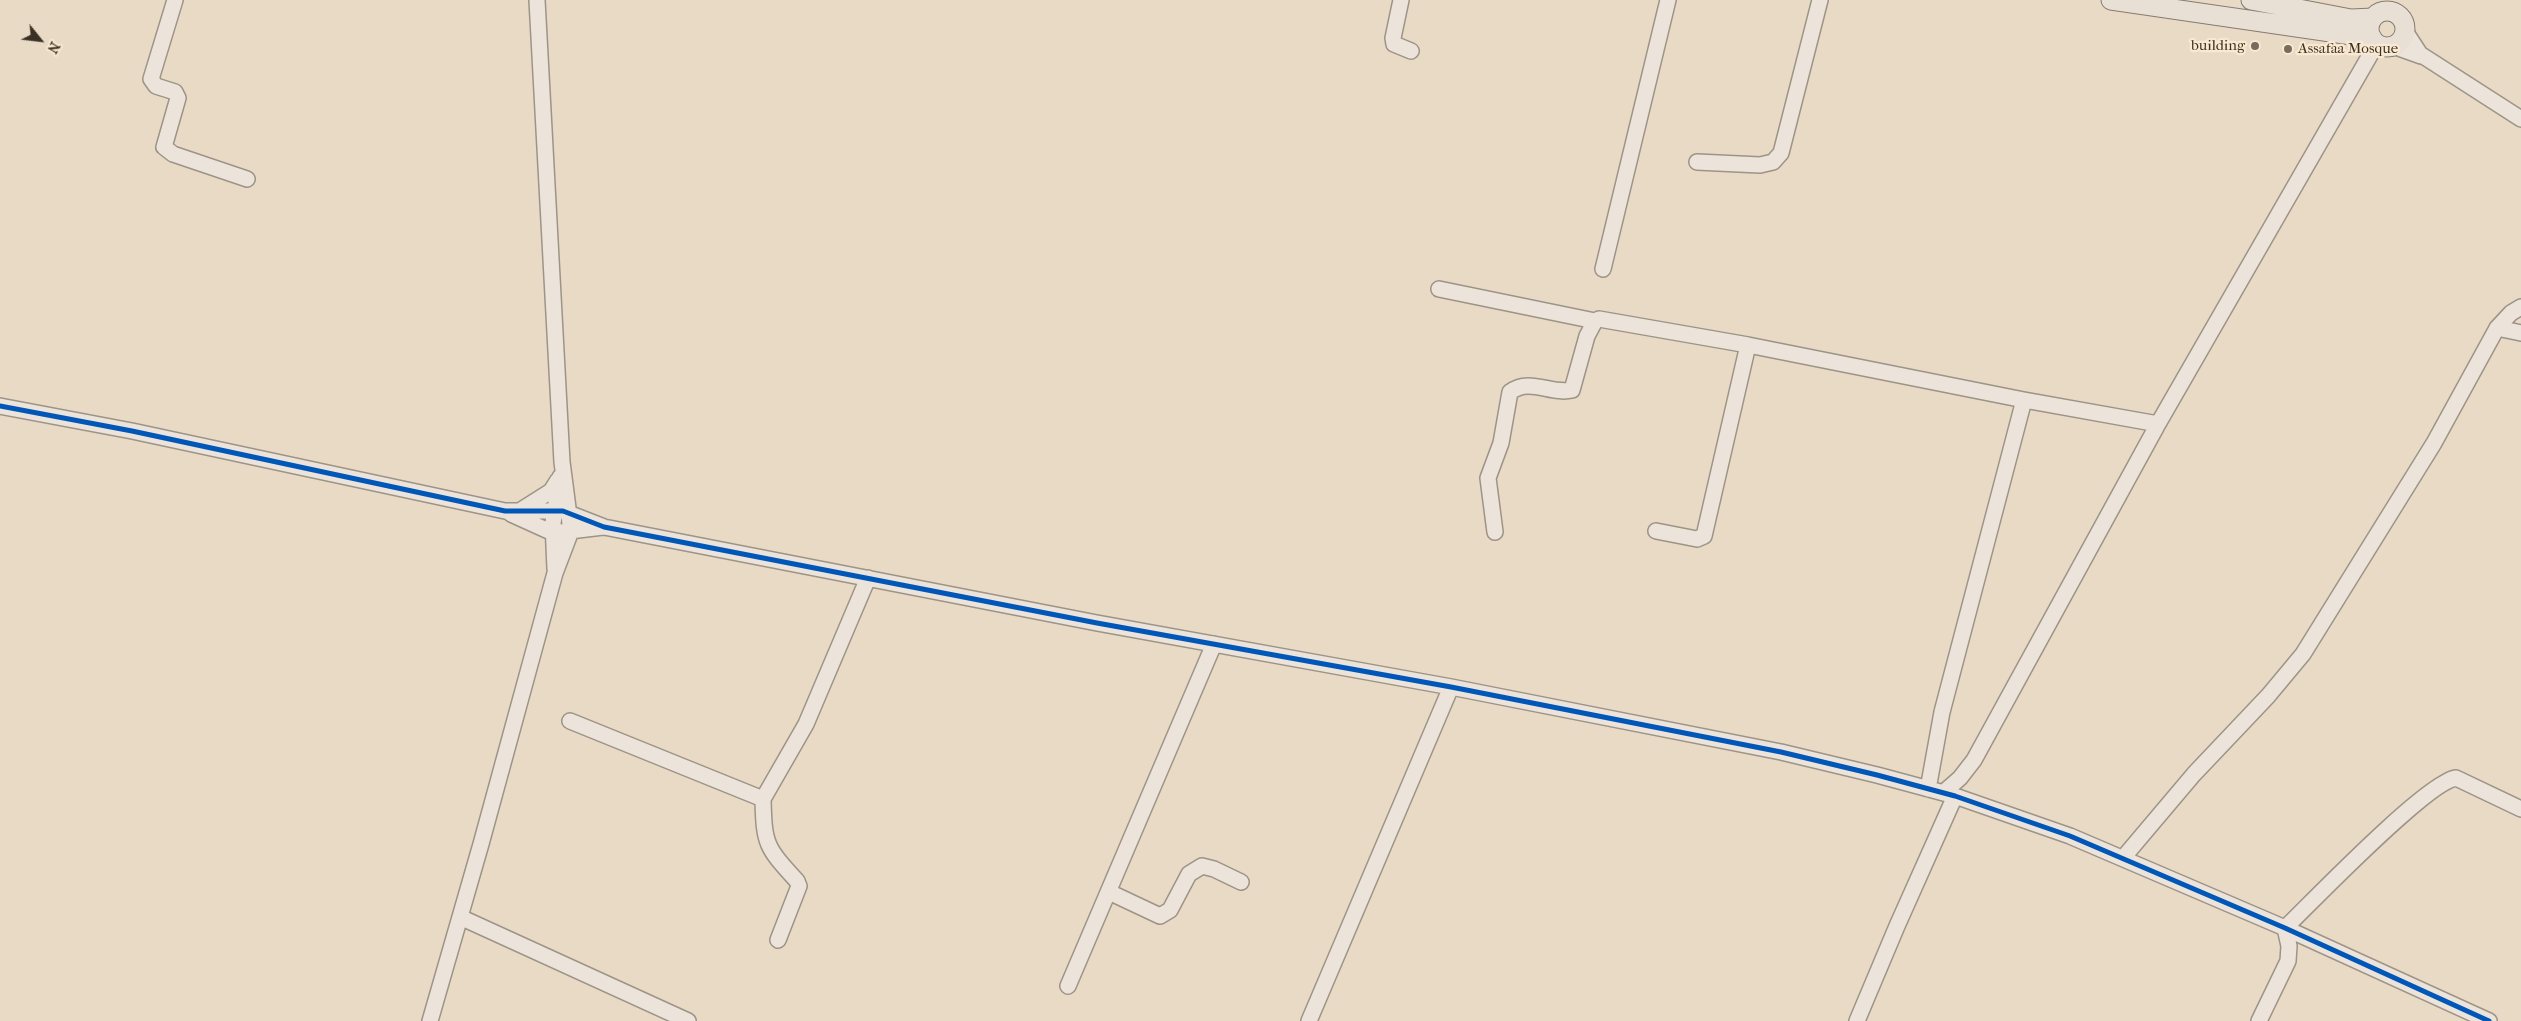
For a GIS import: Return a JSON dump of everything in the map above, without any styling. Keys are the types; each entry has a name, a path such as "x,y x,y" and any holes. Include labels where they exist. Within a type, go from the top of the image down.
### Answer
{"main road":[{"path":"2110,0 2381,43 2401,40 2403,16 2386,11 2379,10 2352,18 2251,0"},
{"path":"2379,10 2370,29 2381,43"}],"street":[{"path":"175,0 151,79 156,86 175,92 178,98 164,147 173,154 247,179"},
{"path":"430,1021 555,572 571,531 562,512 537,0"},
{"path":"1401,0 1393,38 1394,44 1411,51"},
{"path":"1603,268 1668,0"},
{"path":"1697,162 1760,165 1773,162 1781,153 1820,0"},
{"path":"2403,16 2416,51 2521,119"},
{"path":"1942,792 1960,778 1974,760 2158,424 2381,43 2425,57"},
{"path":"1439,288 1595,321 1605,320 1748,345 2024,400 2158,424"},
{"path":"2123,858 2194,774 2268,696 2302,654 2434,443 2497,328 2511,313 2521,307"},
{"path":"1494,532 1488,478 1502,443 1510,392 1518,386 1572,390 1587,336 1595,321"},
{"path":"2497,328 2521,333"},
{"path":"1656,531 1697,540 1704,536 1748,345"},
{"path":"1858,1021 1942,792 1942,712 2024,400"},
{"path":"0,407 132,431 511,512 562,512 604,527 1214,644 1451,687 1781,752 1942,792 2070,836 2285,928 2489,1021"},
{"path":"511,512 551,491 561,469"},
{"path":"511,512 553,533 604,527"},
{"path":"555,572 553,533 562,512"},
{"path":"778,940 799,886 798,881 768,846 764,834 763,799 812,711 868,578"},
{"path":"1068,986 1214,644"},
{"path":"1309,1021 1451,687"},
{"path":"570,721 763,799"},
{"path":"2285,928 2413,806 2448,779 2456,778 2521,809"},
{"path":"1108,892 1160,916 1170,910 1189,874 1202,866 1214,869 1241,882"},
{"path":"460,917 688,1021"},
{"path":"2259,1021 2288,961 2289,946 2285,928"}],"cycle path":[{"path":"0,406 132,431 505,511 563,511 604,527 1097,623 1451,687 1781,752 1877,775 1955,796 2070,836 2285,928 2489,1021"}],"place":[{"name":"building","path":"2255,46"},
{"name":"Assafaa Mosque","path":"2288,49"}]}
